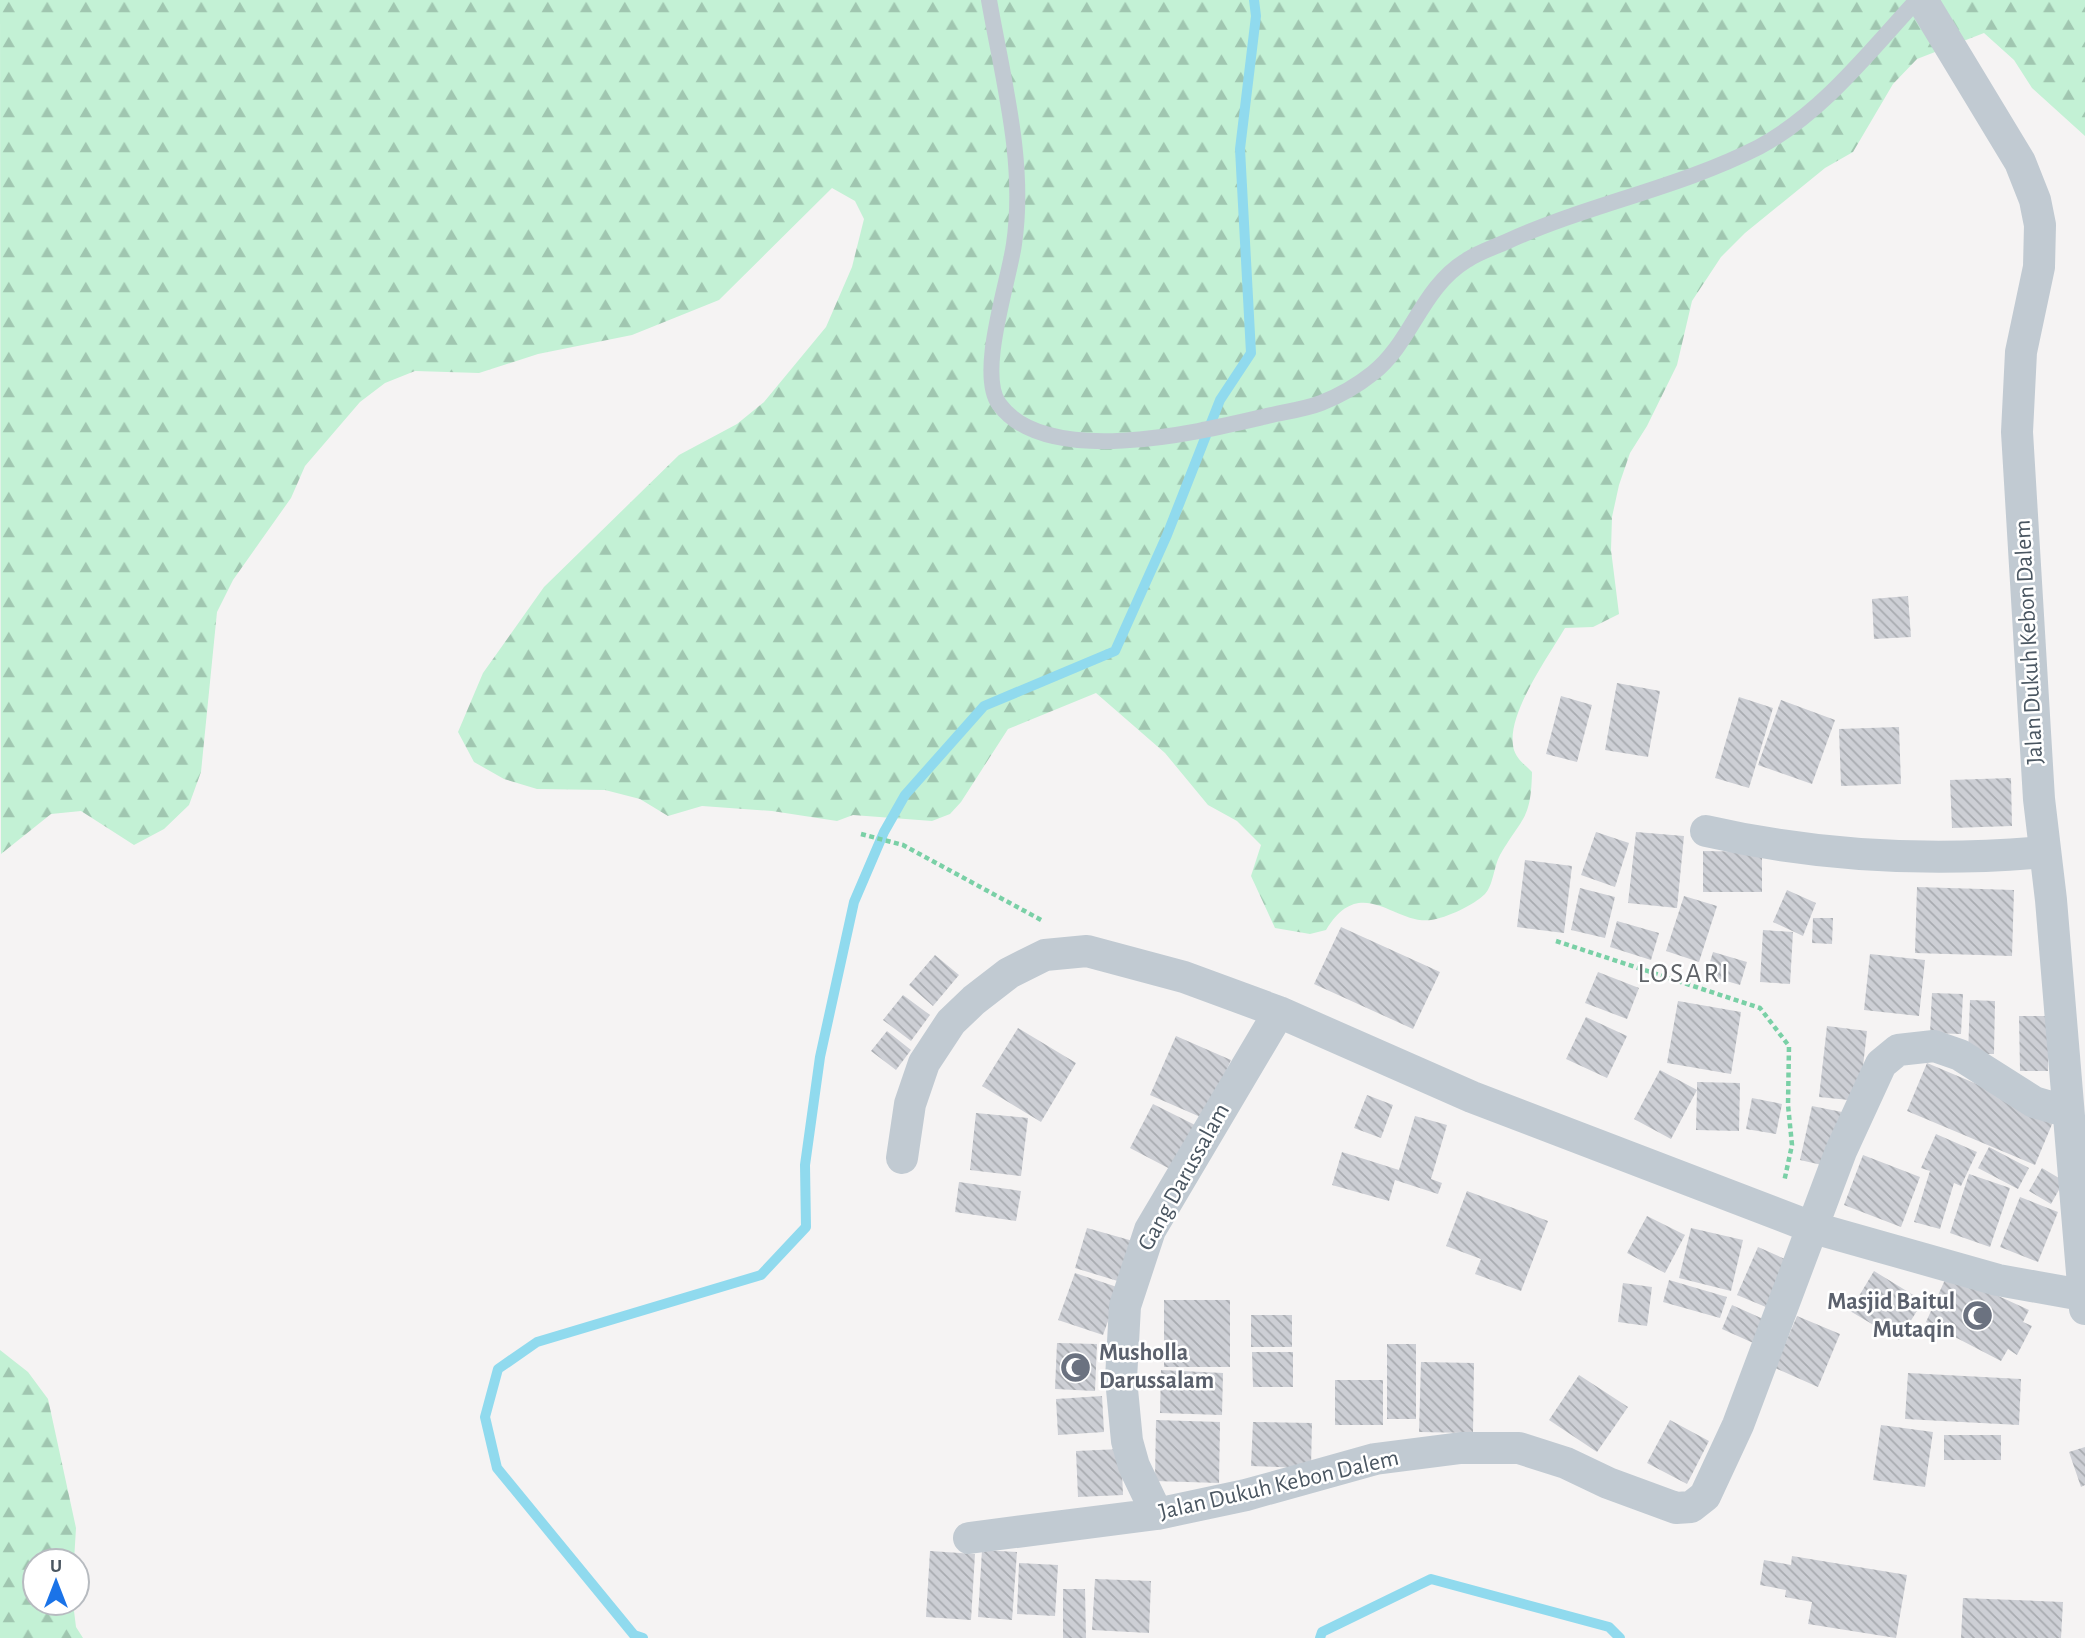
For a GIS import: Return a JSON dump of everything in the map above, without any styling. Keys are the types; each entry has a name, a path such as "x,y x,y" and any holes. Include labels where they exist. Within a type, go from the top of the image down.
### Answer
{"street":[{"name":"Jalan Dukuh Kebon Dalem","path":"902,1158 909,1104 924,1063 951,1022 1009,973 1045,955 1087,951 1184,977 1279,1012 1472,1097 1814,1228 2084,1302 2052,913 2043,852 2029,665 2017,432 2021,352 2041,246 2035,200 2020,162 1919,0"},
{"path":"1706,831 1758,843 1807,849 1987,857 2043,852"},
{"name":"Gang Darussalam","path":"1157,1514 1134,1466 1126,1441 1121,1379 1125,1306 1150,1230 1279,1012"},
{"name":"Jalan Dukuh Kebon Dalem","path":"969,1538 1157,1514 1245,1495 1375,1459 1461,1448 1519,1448 1566,1463 1608,1483 1676,1508 1691,1507 1705,1496 1738,1424 1841,1151 1881,1064 1898,1050 1934,1046 1960,1055 2034,1102 2068,1112"}],"lane":[{"path":"989,0 1017,174 1014,246 993,346 993,383 998,402 1011,416 1034,430 1062,438 1186,435 1320,404 1376,371 1397,346 1430,292 1467,259 1550,222 1656,188 1725,163 1763,145 1818,105 1919,0"}],"path":[{"path":"861,834 903,845 1041,919 1087,951"},
{"path":"1556,941 1760,1008 1790,1046 1788,1105 1792,1145 1783,1186 1766,1208"}],"green space":[{"path":"0,0 2085,0 2085,136 2032,88 2014,60 1984,33 1917,59 1893,84 1853,152 1825,168 1745,233 1721,257 1692,301 1677,365 1647,426 1630,453 1619,485 1612,517 1611,550 1619,614 1593,627 1565,628 1540,669 1523,701 1513,732 1515,753 1532,772 1528,809 1500,855 1485,894 1467,907 1444,917 1417,919 1365,903 1352,905 1339,913 1326,930 1310,934 1275,928 1251,876 1261,845 1237,821 1208,805 1165,753 1096,693 1008,729 961,802 950,814 932,821 853,815 837,821 772,811 702,806 668,816 640,799 605,790 537,789 504,779 474,762 458,732 483,673 544,587 679,455 737,424 764,402 826,327 852,267 864,219 855,201 832,188 719,300 632,335 538,354 479,373 415,371 385,383 360,402 305,466 291,498 233,580 217,612 201,772 189,805 164,829 134,845 81,811 51,814 1,854"},
{"path":"0,1350 28,1372 48,1399 76,1528 75,1547 21,1547 21,1617 75,1617 76,1627 83,1638 0,1638"}],"building":[{"path":"1908,596 1911,637 1874,639 1872,599"},
{"path":"1617,683 1660,691 1648,757 1605,750"},
{"path":"1561,696 1592,705 1577,762 1546,754"},
{"path":"1739,697 1773,708 1749,788 1715,778"},
{"path":"1781,700 1835,720 1812,784 1758,765"},
{"path":"1899,727 1901,784 1841,786 1839,729"},
{"path":"2011,778 2012,826 1952,828 1950,780"},
{"path":"1596,832 1629,843 1615,887 1581,875"},
{"path":"1636,832 1684,836 1677,908 1628,903"},
{"path":"1703,851 1762,852 1762,892 1703,892"},
{"path":"1525,860 1572,866 1564,933 1517,927"},
{"path":"1917,887 2014,890 2012,956 1915,953"},
{"path":"1580,888 1615,897 1605,938 1571,930"},
{"path":"1787,890 1816,903 1803,936 1773,922"},
{"path":"1684,896 1717,906 1699,962 1666,951"},
{"path":"1813,918 1833,918 1832,944 1812,943"},
{"path":"1617,921 1659,933 1651,960 1610,947"},
{"path":"1341,927 1440,972 1413,1029 1314,984"},
{"path":"1763,930 1793,932 1790,984 1760,982"},
{"path":"1713,952 1747,962 1740,985 1706,975"},
{"path":"1870,954 1925,960 1919,1016 1864,1010"},
{"path":"935,955 959,975 933,1006 909,985"},
{"path":"1598,972 1639,988 1627,1019 1585,1003"},
{"path":"1932,993 1963,994 1961,1034 1930,1033"},
{"path":"903,995 930,1015 911,1041 883,1020"},
{"path":"1970,1000 1995,1001 1994,1054 1968,1054"},
{"path":"1678,1001 1741,1012 1731,1074 1667,1063"},
{"path":"2019,1016 2048,1016 2048,1071 2020,1071"},
{"path":"1586,1017 1627,1036 1607,1078 1566,1059"},
{"path":"1827,1026 1867,1031 1859,1101 1819,1097"},
{"path":"1018,1028 1076,1063 1041,1122 982,1086"},
{"path":"887,1031 911,1050 896,1070 871,1051"},
{"path":"1176,1036 1231,1060 1205,1119 1150,1095"},
{"path":"1927,1063 2055,1117 2035,1165 1907,1111"},
{"path":"1660,1070 1697,1090 1671,1139 1634,1119"},
{"path":"1697,1082 1740,1083 1739,1131 1696,1130"},
{"path":"1367,1095 1393,1105 1381,1138 1354,1128"},
{"path":"1752,1098 1782,1104 1776,1134 1746,1129"},
{"path":"1153,1104 1195,1125 1172,1170 1130,1148"},
{"path":"1812,1106 1847,1113 1835,1168 1800,1160"},
{"path":"976,1113 1028,1118 1021,1176 970,1170"},
{"path":"1415,1116 1447,1125 1431,1179 1442,1183 1438,1194 1395,1180 1389,1201 1332,1185 1342,1152 1399,1170"},
{"path":"1936,1134 1977,1152 1961,1186 1954,1183 1940,1229 1914,1222 1930,1171 1921,1168"},
{"path":"1989,1147 2029,1168 2018,1189 1978,1168"},
{"path":"1863,1155 1920,1177 1901,1227 1844,1205"},
{"path":"2042,1168 2064,1181 2051,1204 2029,1191"},
{"path":"1969,1174 2010,1188 1990,1247 1950,1233"},
{"path":"959,1182 1021,1191 1016,1221 955,1212"},
{"path":"1467,1191 1548,1221 1521,1291 1475,1274 1481,1259 1446,1246"},
{"path":"2020,1197 2058,1212 2038,1262 2000,1247"},
{"path":"1647,1216 1685,1235 1665,1273 1627,1253"},
{"path":"1087,1228 1133,1241 1121,1282 1075,1268"},
{"path":"1691,1228 1743,1240 1731,1291 1679,1278"},
{"path":"1758,1247 1794,1263 1773,1310 1737,1295"},
{"path":"1874,1271 1923,1301 1899,1340 1850,1311"},
{"path":"1075,1273 1120,1288 1103,1335 1058,1320"},
{"name":"Masjid Baitul Mutaqin","path":"1948,1273 2029,1310 2023,1322 2032,1326 2017,1355 2008,1349 2001,1361 1926,1322"},
{"path":"1669,1280 1727,1297 1720,1318 1663,1302"},
{"path":"1623,1283 1652,1287 1647,1326 1618,1322"},
{"path":"1164,1300 1230,1300 1230,1367 1164,1367"},
{"path":"1732,1305 1770,1322 1760,1346 1722,1329"},
{"path":"1251,1315 1292,1315 1292,1347 1251,1347"},
{"path":"1797,1316 1840,1334 1818,1387 1775,1368"},
{"name":"Musholla Darussalam","path":"1057,1343 1097,1344 1095,1391 1055,1389"},
{"path":"1387,1344 1416,1344 1416,1419 1387,1419"},
{"path":"1252,1352 1293,1352 1293,1387 1253,1387"},
{"path":"1421,1362 1474,1363 1473,1433 1419,1432"},
{"path":"1161,1370 1223,1373 1222,1415 1160,1413"},
{"path":"1908,1373 2021,1379 2019,1425 1905,1419"},
{"path":"1579,1375 1628,1407 1597,1452 1549,1420"},
{"path":"1335,1380 1383,1380 1383,1425 1335,1425"},
{"path":"1102,1396 1104,1432 1058,1435 1056,1399"},
{"path":"1156,1420 1220,1422 1219,1483 1155,1481"},
{"path":"1670,1420 1709,1441 1687,1484 1647,1463"},
{"path":"1253,1422 1312,1423 1311,1468 1251,1466"},
{"path":"1881,1425 1933,1432 1925,1487 1873,1480"},
{"path":"1944,1435 2001,1435 2001,1460 1944,1460"},
{"path":"2085,1447 2085,1485 2081,1487 2069,1452"},
{"path":"1121,1449 1123,1495 1078,1497 1076,1451"},
{"path":"982,1550 1017,1552 1012,1620 978,1617"},
{"path":"930,1551 975,1554 971,1620 926,1617"},
{"path":"1792,1556 1907,1575 1896,1638 1808,1624 1812,1602 1785,1597 1786,1590 1760,1585 1764,1560 1791,1565"},
{"path":"1019,1563 1058,1565 1055,1616 1017,1614"},
{"path":"1095,1579 1151,1581 1149,1633 1092,1630"},
{"path":"1063,1589 1085,1589 1086,1638 1063,1638"},
{"path":"1963,1598 2063,1602 2061,1638 1961,1638"}],"waterway":[{"path":"643,1638 634,1635 497,1468 485,1417 498,1369 537,1342 761,1275 806,1227 805,1165 820,1057 854,902 884,832 905,795 984,706 1115,651 1167,535 1220,400 1251,353 1240,149 1256,16 1254,0"},
{"path":"1320,1638 1322,1632 1431,1579 1609,1627 1620,1638"}],"place":[{"name":"Masjid Baitul Mutaqin","path":"1978,1316"},
{"name":"Musholla Darussalam","path":"1076,1367"}],"district":[{"name":"LOSARI","path":"1684,974"}]}
